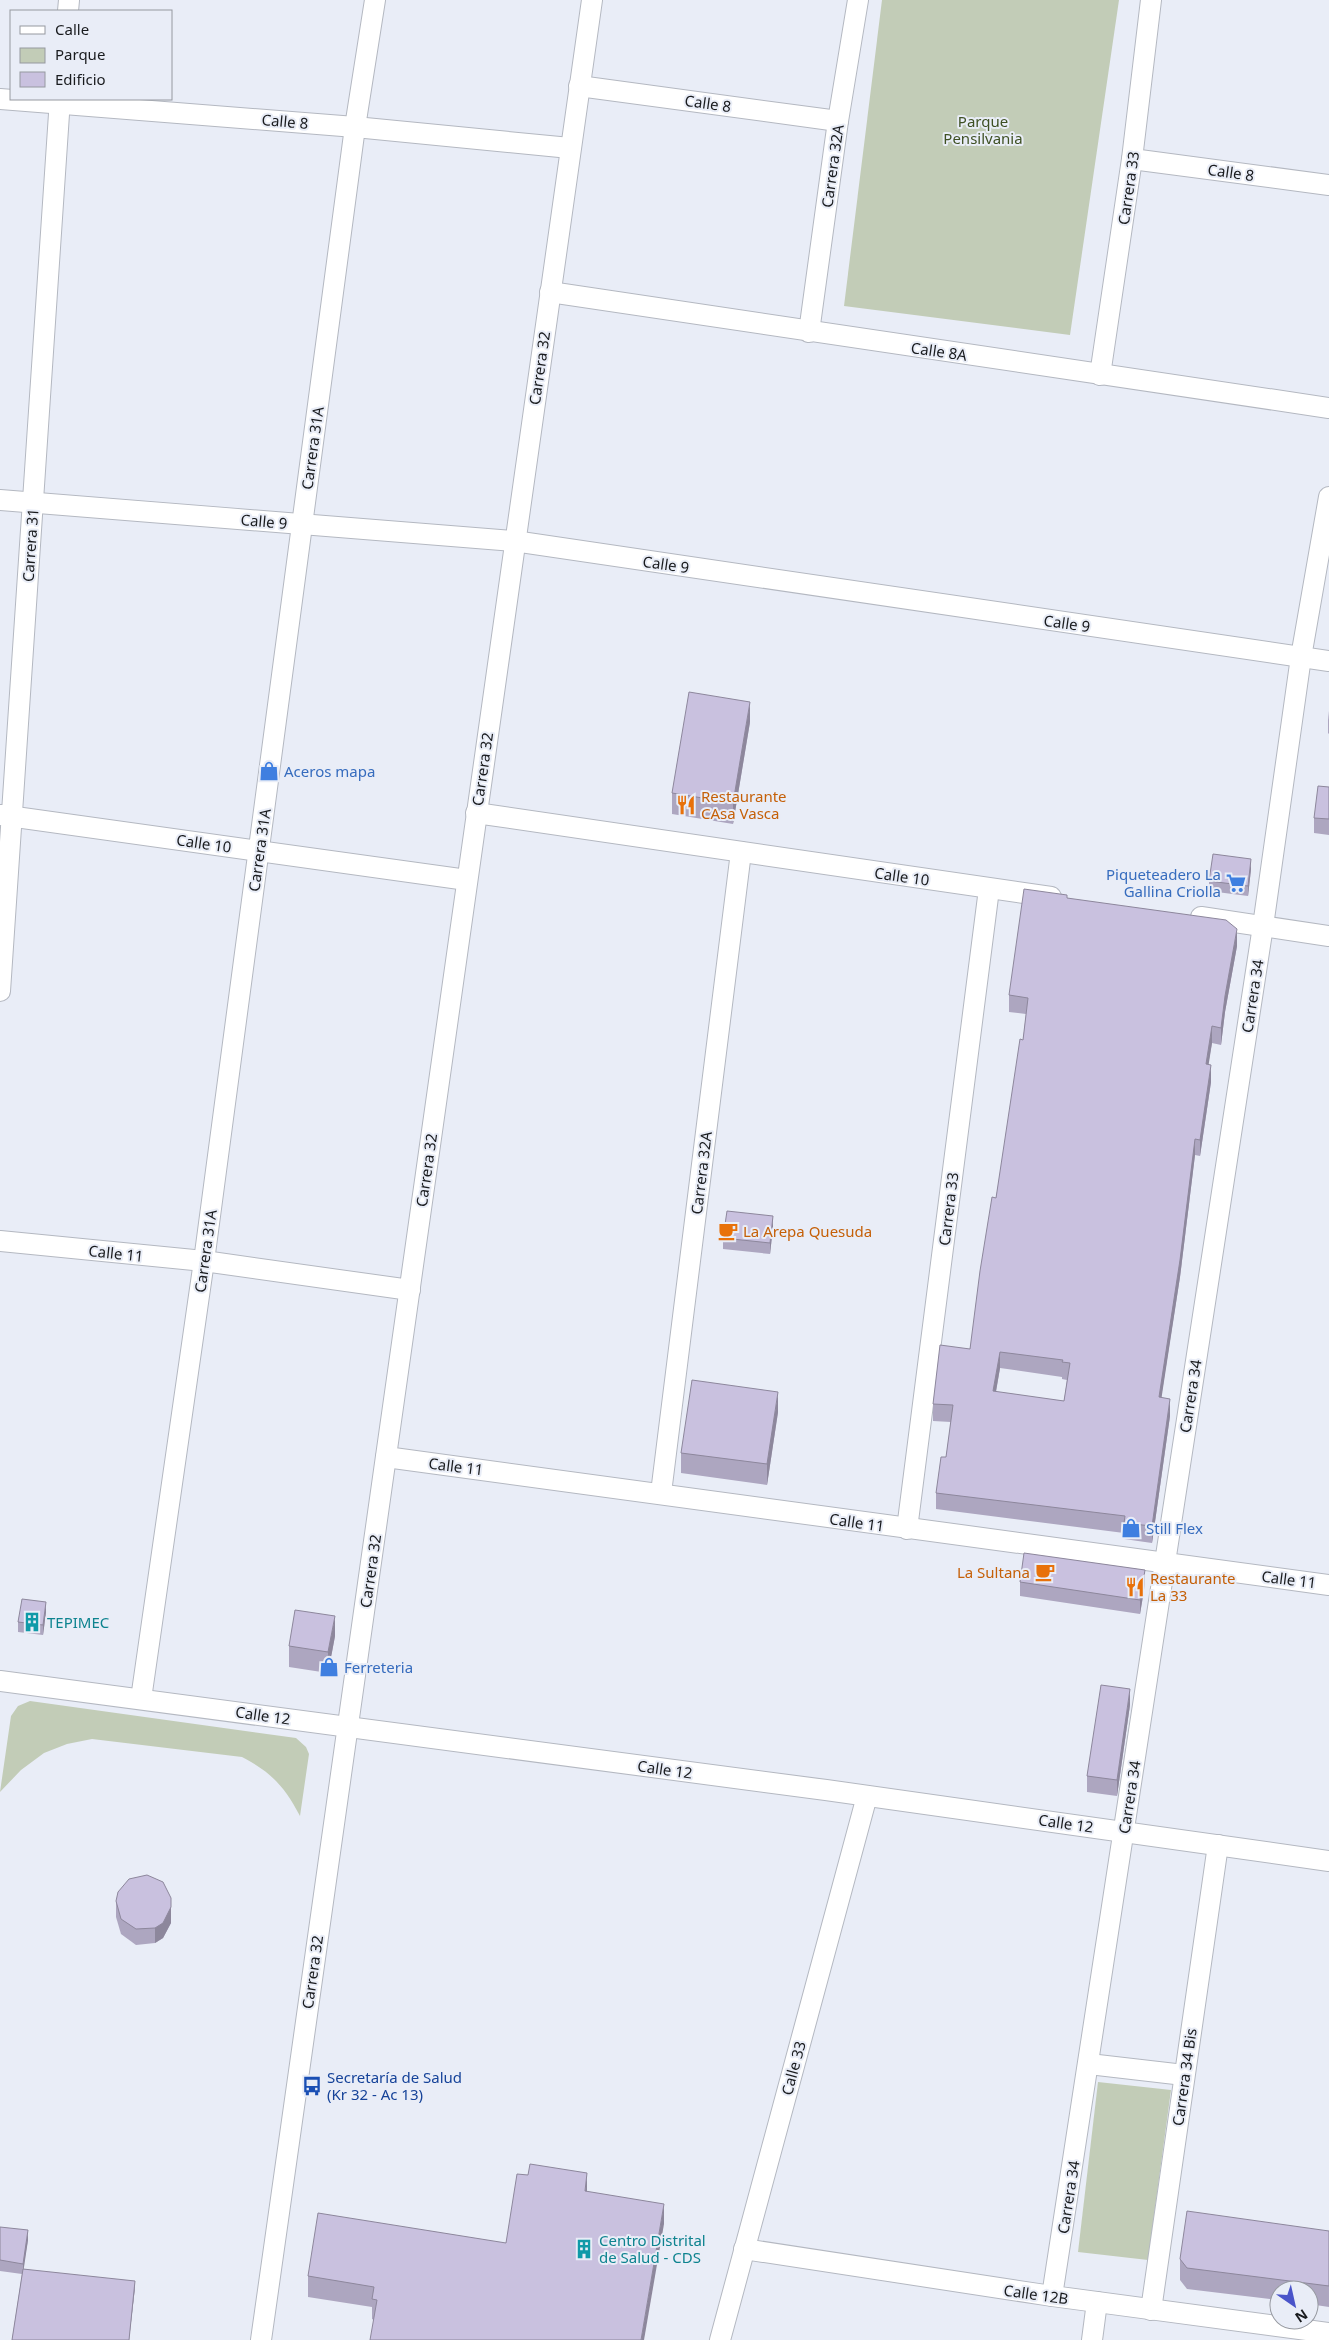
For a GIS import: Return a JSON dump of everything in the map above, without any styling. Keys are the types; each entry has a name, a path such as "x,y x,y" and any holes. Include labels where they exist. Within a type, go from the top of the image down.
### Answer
{"street":[{"name":"Carrera 31A","path":"141,1699 204,1261 355,127 375,0"},
{"name":"Carrera 32","path":"261,2340 292,2107 348,1727 514,541 592,0"},
{"name":"Carrera 32A","path":"809,332 838,121 858,0"},
{"name":"Carrera 33","path":"1100,375 1132,159 1151,0"},
{"name":"Calle 8","path":"579,86 838,121"},
{"name":"Calle 8","path":"30,100 355,127 570,148"},
{"name":"Carrera 31","path":"0,991 6,816 33,503 60,101"},
{"name":"Calle 8","path":"1132,159 1329,185"},
{"name":"Calle 8A","path":"550,292 1329,408"},
{"name":"Carrera 34","path":"1052,2296 1263,926 1302,657 1329,496"},
{"name":"Calle 9","path":"0,500 514,541 1329,661"},
{"name":"Calle 10","path":"476,813 1068,899"},
{"name":"Calle 10","path":"6,816 467,880"},
{"name":"Carrera 32A","path":"661,1494 741,852"},
{"name":"Carrera 33","path":"907,1529 989,889"},
{"path":"1186,915 1329,936"},
{"name":"Calle 11","path":"0,1241 204,1261 410,1290"},
{"name":"Calle 11","path":"386,1457 1329,1585"},
{"name":"Calle 12","path":"0,1680 1329,1860"},
{"name":"Calle 33","path":"720,2340 867,1796"},
{"name":"Carrera 34 Bis","path":"1151,2310 1218,1845"},
{"path":"1088,2064 1184,2075"},
{"name":"Calle 12B","path":"744,2249 1052,2296 1329,2333"},
{"path":"1092,2340 1097,2302"}],"green space":[{"name":"Parque Pensilvania","path":"882,0 1119,0 1070,335 844,306"},
{"path":"30,1701 296,1738 306,1747 309,1754 300,1816 283,1788 269,1775 242,1757 92,1739 67,1744 44,1753 21,1770 0,1792 11,1716 18,1706"},
{"path":"1098,2082 1171,2090 1148,2260 1078,2252"}],"building":[{"path":"689,692 750,702 733,803 672,793"},
{"path":"1318,786 1329,787 1329,819 1314,818"},
{"path":"1213,854 1251,859 1248,886 1209,881"},
{"path":"1024,889 1067,895 1067,898 1226,920 1237,929 1221,1028 1212,1026 1206,1064 1211,1065 1200,1140 1195,1139 1180,1260 1159,1397 1170,1399 1152,1526 1124,1523 1125,1516 936,1493 941,1457 946,1457 953,1405 933,1404 940,1345 970,1349 992,1197 996,1198 1020,1039 1023,1040 1028,998 1009,995","holes":["1000,1352 1063,1360 1062,1362 1070,1363 1064,1401 993,1391"]},
{"path":"727,1211 773,1216 770,1243 723,1238"},
{"path":"692,1380 778,1392 767,1464 681,1453"},
{"path":"1024,1553 1145,1570 1140,1600 1020,1582"},
{"path":"22,1599 46,1602 43,1625 18,1622"},
{"path":"295,1610 335,1616 328,1652 289,1646"},
{"path":"1101,1685 1130,1689 1117,1780 1087,1776"},
{"path":"147,1875 163,1882 171,1898 171,1907 163,1923 155,1928 136,1929 121,1919 116,1901 118,1892 129,1879"},
{"name":"Centro Distrital de Salud - CDS","path":"530,2164 587,2173 585,2191 664,2204 641,2340 370,2340 377,2300 372,2299 374,2287 308,2276 318,2213 506,2243 517,2174 528,2175"},
{"path":"1187,2211 1329,2231 1329,2286 1319,2285 1319,2280 1282,2280 1187,2268 1180,2259"},
{"path":"0,2227 28,2230 23,2264 0,2260"},
{"path":"23,2269 135,2281 129,2340 12,2340"}],"place":[{"name":"Aceros mapa","path":"269,771"},
{"name":"Restaurante CAsa Vasca","path":"686,805"},
{"name":"Piqueteadero La Gallina Criolla","path":"1236,883"},
{"name":"La Arepa Quesuda","path":"728,1231"},
{"name":"Still Flex","path":"1131,1528"},
{"name":"La Sultana","path":"1045,1572"},
{"name":"Restaurante La 33","path":"1135,1587"},
{"name":"TEPIMEC","path":"32,1622"},
{"name":"Ferreteria","path":"329,1667"},
{"name":"Secretaría de Salud (Kr 32 - Ac 13)","path":"312,2086"},
{"name":"Centro Distrital de Salud - CDS","path":"584,2249"}]}
